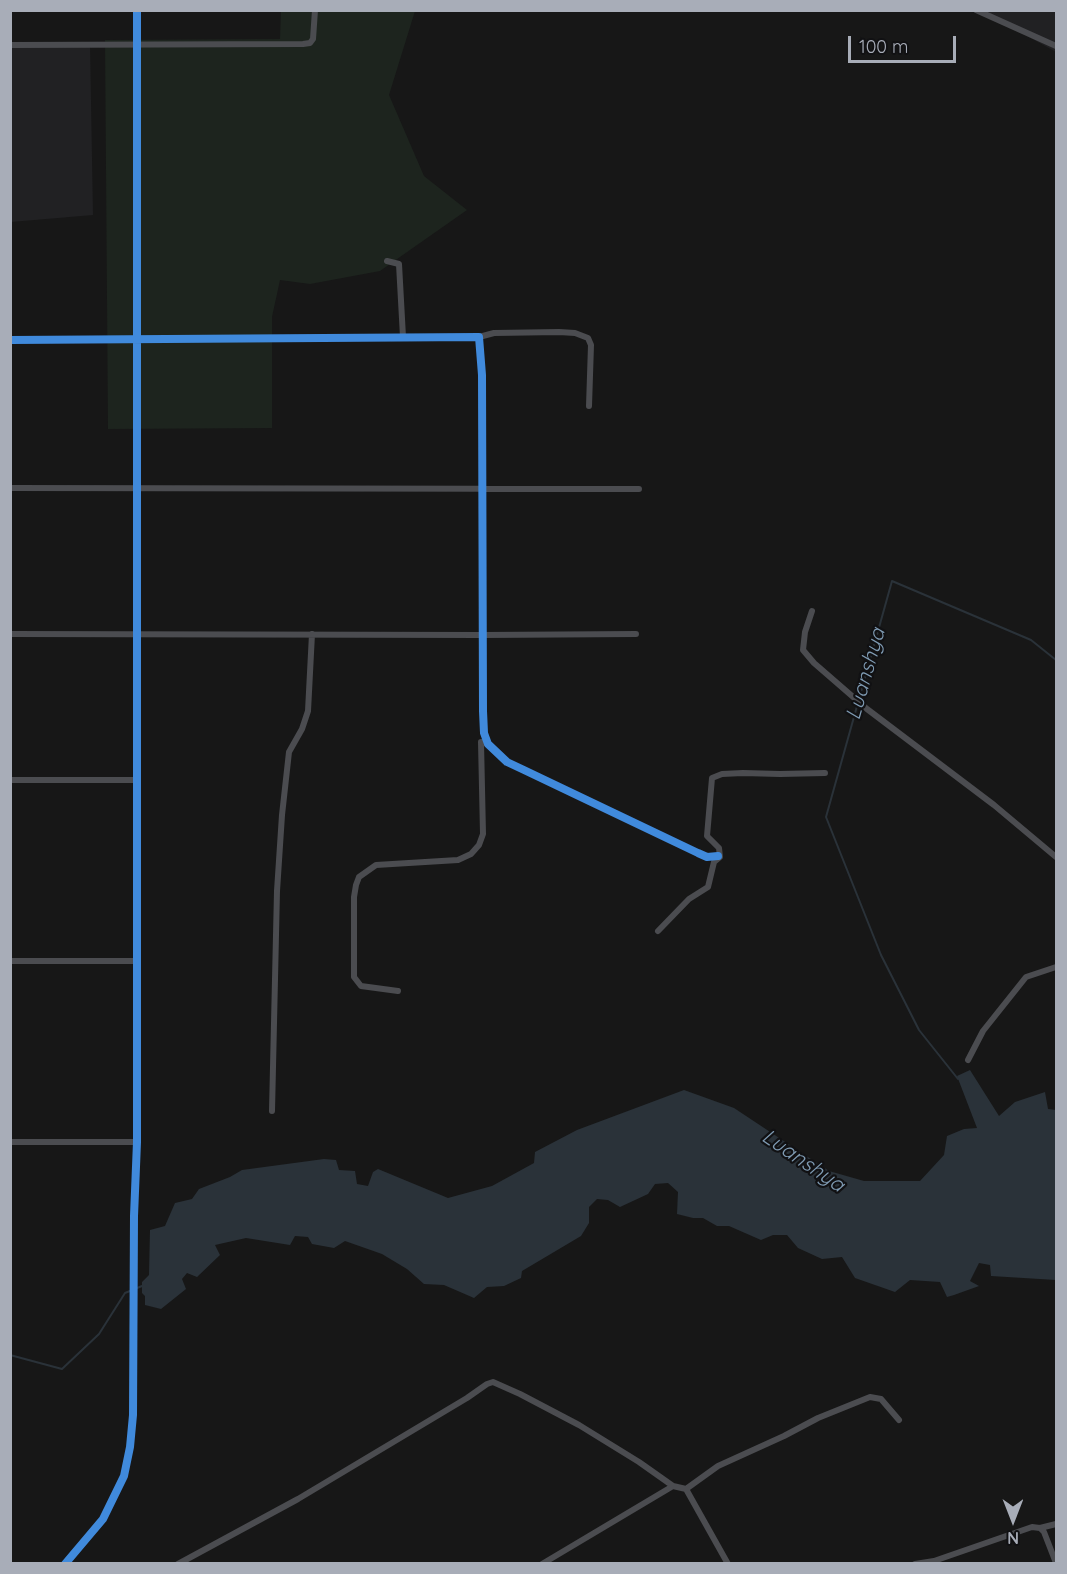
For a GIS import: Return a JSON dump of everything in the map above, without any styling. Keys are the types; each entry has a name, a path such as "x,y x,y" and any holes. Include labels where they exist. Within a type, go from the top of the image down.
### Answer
{"street":[{"path":"65,1563 103,1519 124,1476 133,1414 133,1281 137,1142 137,10"},
{"path":"10,45 310,43 314,35 315,10"},
{"path":"976,10 1056,46"},
{"path":"387,261 399,264 403,337"},
{"path":"10,340 479,337 494,333 575,333 588,338 591,345 589,406"},
{"path":"479,337 482,375 483,711 484,733 488,744 507,762 698,853 707,857 718,856"},
{"path":"10,488 639,489"},
{"path":"812,610 805,632 803,650 814,663 867,709 994,805 1056,857"},
{"path":"10,634 636,634"},
{"path":"272,1111 277,891 282,815 289,752 302,729 308,711 312,634"},
{"path":"398,990 361,986 354,977 356,885 359,877 376,865 458,860 471,854 479,845 483,834 481,742 488,744"},
{"path":"658,931 689,899 708,887 714,862 720,857 718,856 719,848 707,836 712,778 722,774 743,772 825,773"},
{"path":"10,780 137,780"},
{"path":"10,961 136,961"},
{"path":"968,1060 983,1031 1026,977 1056,967"},
{"path":"10,1142 137,1142"},
{"path":"177,1563 298,1499 493,1382 579,1425 673,1486 686,1489 728,1563"},
{"path":"686,1489 718,1466 818,1418 870,1397 881,1399 899,1420"},
{"path":"542,1563 673,1486"},
{"path":"915,1563 934,1561 1032,1527 1040,1528 1056,1524"},
{"path":"1040,1528 1056,1563"}],"shaded area":[{"path":"281,11 415,11 389,95 424,176 467,210 380,271 310,284 280,280 272,317 272,428 108,429 105,40 280,39"},
{"path":"982,11 1056,11 1056,52"},
{"path":"90,43 93,215 11,222 11,44"}],"water":[{"path":"970,1070 999,1116 1015,1102 1045,1092 1048,1109 1056,1110 1056,1280 991,1276 990,1265 979,1263 970,1281 979,1286 954,1295 947,1297 940,1282 910,1280 895,1292 855,1278 842,1257 822,1259 798,1248 787,1235 773,1235 761,1240 729,1226 717,1226 703,1218 677,1214 678,1192 668,1183 655,1184 648,1194 620,1207 608,1200 597,1199 589,1207 589,1223 581,1236 522,1271 521,1278 504,1286 487,1287 474,1298 444,1285 424,1284 407,1269 382,1254 345,1241 334,1248 312,1244 308,1237 295,1236 290,1245 246,1238 215,1245 220,1255 197,1277 187,1273 182,1279 186,1289 161,1309 145,1305 142,1282 149,1275 150,1230 165,1226 175,1203 192,1199 199,1189 242,1170 324,1159 336,1160 339,1170 355,1171 357,1184 368,1186 373,1172 378,1169 448,1198 492,1186 534,1163 535,1152 577,1130 684,1090 734,1108 829,1171 864,1181 920,1181 944,1155 947,1136 964,1129 977,1128 957,1076"}],"waterway":[{"name":"Luanshya","path":"958,1079 919,1030 881,955 826,817 892,581 1031,640 1056,660"},
{"name":"Luanshya","path":"10,1355 62,1369 99,1334 125,1293 142,1286"}],"cycle path":[{"path":"65,1564 103,1519 124,1476 133,1415 134,1216 137,1142 137,10"},
{"path":"10,340 479,337 482,375 483,711 484,733 488,744 507,762 698,853 707,857 718,856"}]}
